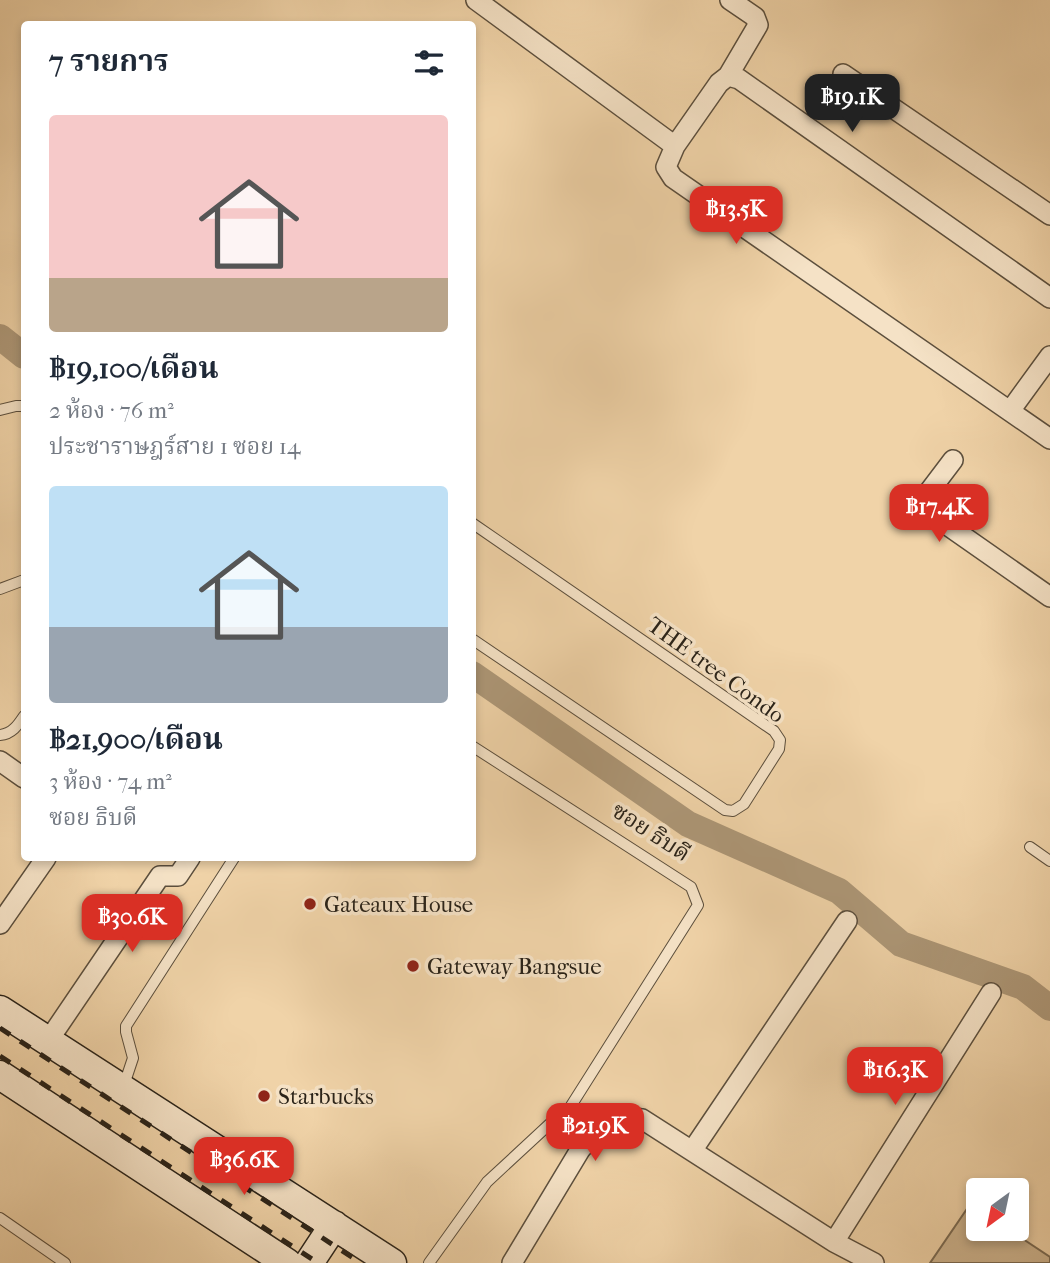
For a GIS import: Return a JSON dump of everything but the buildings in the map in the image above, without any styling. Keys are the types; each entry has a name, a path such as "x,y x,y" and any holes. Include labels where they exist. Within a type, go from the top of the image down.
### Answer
{"main road":[{"path":"0,1010 392,1263"},
{"path":"0,1075 287,1263"},
{"path":"309,1263 334,1226"}],"street":[{"path":"476,0 675,146"},
{"path":"741,3 758,25 728,76 719,83 675,146 666,167 673,178 1050,439"},
{"path":"843,74 1050,215"},
{"path":"728,76 739,79 1050,298"},
{"path":"1010,411 1050,356"},
{"path":"953,460 925,497 924,505 928,511 1050,597"},
{"path":"0,761 21,776"},
{"path":"0,924 44,861"},
{"path":"48,1041 160,876 178,876 188,861"},
{"path":"692,1151 847,921"},
{"path":"834,1242 991,993"},
{"path":"512,1263 580,1150 594,1133 614,1119 628,1118 642,1119 834,1242 874,1263"}],"lane":[{"path":"0,410 21,407"},
{"name":"THE tree Condo","path":"476,526 774,731 780,740 779,749 744,804 733,811 725,810 476,642"},
{"path":"0,589 21,581"},
{"path":"0,735 7,735 21,720"},
{"name":"ซอย ธิบดี","path":"429,1263 487,1182 569,1109 698,905 691,887 476,749"},
{"path":"1030,847 1050,860"},
{"path":"123,1088 133,1058 126,1026 231,861"},
{"path":"0,1218 65,1263"}],"shaded area":[{"path":"966,1210 966,1241 1026,1241 1050,1257 1050,1263 930,1263"}],"waterway":[{"path":"0,337 21,354"},
{"path":"476,677 688,824 839,891 901,944 1023,987 1050,1008"}],"railway":[{"path":"0,1028 361,1263"},
{"path":"0,1056 318,1263"}],"place":[{"name":"Gateaux House","path":"310,904"},
{"name":"Gateway Bangsue","path":"413,966"},
{"name":"Starbucks","path":"264,1096"}]}
